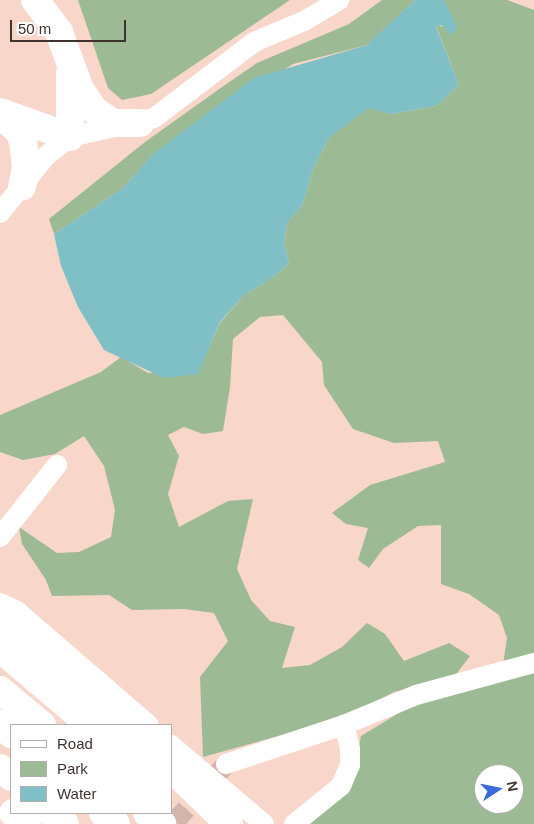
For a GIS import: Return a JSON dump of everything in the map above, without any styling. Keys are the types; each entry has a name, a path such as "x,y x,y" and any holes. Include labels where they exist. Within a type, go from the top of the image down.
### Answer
{"highway":[{"path":"35,0 59,32 80,89 94,110 113,123 140,123"},
{"path":"0,114 70,137 68,54"},
{"path":"0,114 18,130 23,141 26,168 22,186"},
{"path":"0,618 121,724"},
{"path":"0,648 89,724"},
{"path":"0,690 41,724"},
{"path":"0,724 10,733"},
{"path":"0,768 10,776"},
{"path":"172,769 229,824"},
{"path":"172,789 218,824"},
{"path":"0,801 10,810"},
{"path":"14,814 27,824"},
{"path":"53,814 65,824"},
{"path":"104,814 116,824"},
{"path":"147,814 162,824"}],"street":[{"path":"0,213 46,156 70,137 84,132 140,123 167,111 254,42 306,20 339,0"},
{"path":"0,537 57,465"},
{"path":"0,603 17,612 149,724"},
{"path":"226,764 344,725 416,695 534,663"},
{"path":"294,824 341,786 350,765 350,748 344,725"},
{"path":"172,746 264,824"}],"green space":[{"path":"78,0 290,0 151,94 122,100 108,88"},
{"path":"382,0 415,0 367,45 293,64 153,154 123,188 54,234 49,219 145,142 222,87 257,63 349,24"},
{"path":"444,0 507,0 534,10 534,658 503,664 507,638 499,615 469,594 441,584 441,525 418,526 383,549 369,568 358,560 368,528 346,524 332,513 370,485 445,462 438,441 394,443 353,429 324,385 322,362 283,315 260,317 233,339 230,387 223,431 203,434 184,427 168,435 179,456 168,494 179,527 228,501 253,499 237,569 251,600 270,621 295,627 282,668 310,665 342,647 367,623 385,634 404,661 449,643 470,656 454,677 394,692 346,717 203,757 200,677 228,641 214,613 184,609 132,610 109,595 52,596 46,580 22,544 19,527 57,553 79,552 111,537 115,510 104,466 84,436 55,454 23,460 0,452 0,415 101,372 121,357 148,373 198,373 220,323 243,296 276,275 289,263 284,243 287,223 302,206 313,169 329,138 368,107 391,114 436,106 459,85 436,26 456,27"},
{"path":"534,669 534,824 303,824 355,769 361,736 417,702"}],"water":[{"path":"415,0 444,0 457,27 451,36 442,25 436,27 459,85 436,106 391,114 368,108 329,138 313,169 302,206 287,223 284,243 289,263 276,275 243,296 220,322 198,374 164,378 104,350 78,307 61,266 54,234 123,188 153,154 254,78 367,45"}],"tunnel":[{"path":"173,824 226,764"}]}
